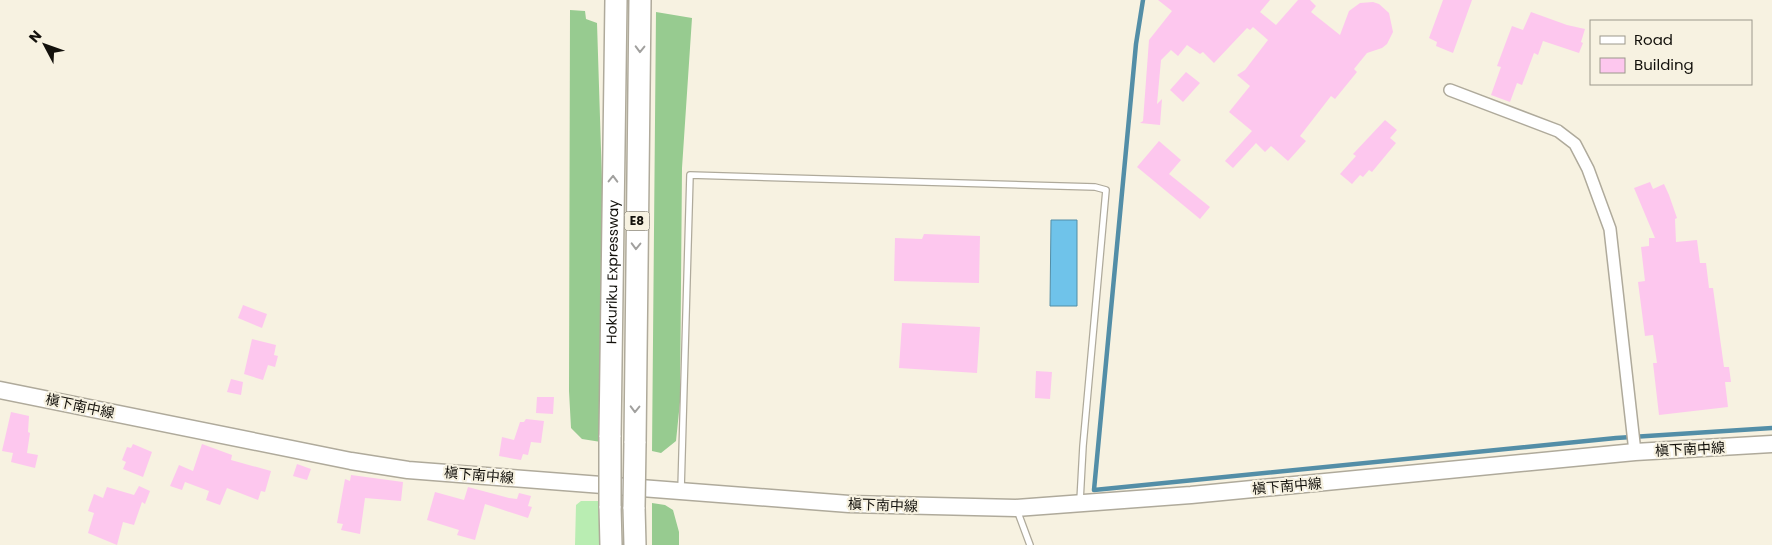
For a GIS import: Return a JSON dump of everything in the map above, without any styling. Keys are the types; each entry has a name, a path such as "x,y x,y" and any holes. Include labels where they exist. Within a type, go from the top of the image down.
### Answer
{"highway":[{"name":"Hokuriku Expressway","path":"611,545 610,438 616,0"},
{"name":"Hokuriku Expressway","path":"634,545 640,0"}],"main road":[{"name":"槇下南中線","path":"0,390 351,461 408,470 849,504 972,508 1016,508 1080,501 1191,495 1635,452 1772,444"}],"street":[{"path":"1450,90 1558,131 1575,144 1588,169 1610,229 1635,452"}],"lane":[{"path":"681,490 690,175 1085,186 1106,190 1083,446 1080,501"},
{"path":"1016,508 1030,545"}],"green space":[{"path":"570,10 585,11 586,19 597,23 603,213 601,442 582,439 571,428 569,391"},
{"path":"656,12 692,18 682,168 680,402 676,441 661,453 652,451"},
{"path":"581,501 602,501 602,545 575,545 576,505"},
{"path":"652,503 665,505 673,510 679,532 679,545 652,545"}],"water":[{"path":"1051,220 1077,220 1077,306 1050,306"}],"building":[{"path":"1158,0 1270,0 1260,12 1276,25 1298,0 1310,0 1316,6 1311,12 1340,35 1349,11 1360,3 1373,2 1379,4 1389,13 1393,32 1387,44 1382,48 1367,53 1354,69 1357,72 1335,99 1331,96 1300,136 1306,141 1288,161 1271,146 1265,152 1256,143 1233,168 1225,161 1252,131 1229,112 1250,86 1237,75 1245,70 1268,40 1253,27 1250,30 1247,28 1214,63 1203,52 1200,54 1187,45 1178,56 1171,50 1161,60 1157,104 1162,99 1160,125 1140,123 1143,121 1149,40 1172,11"},
{"path":"1443,0 1472,0 1453,53 1436,46 1437,42 1429,38"},
{"path":"1531,12 1567,25 1585,29 1581,42 1583,43 1579,53 1543,41 1538,55 1534,53 1522,85 1517,83 1510,102 1491,95 1501,67 1497,66 1512,26 1523,30"},
{"path":"1186,72 1200,83 1183,102 1170,90"},
{"path":"1385,120 1397,130 1390,138 1396,143 1372,172 1369,170 1363,177 1360,175 1352,184 1340,174 1356,156 1353,154"},
{"path":"1159,141 1181,160 1169,174 1210,207 1200,219 1137,167"},
{"path":"1650,182 1653,189 1664,184 1669,195 1677,218 1675,219 1676,242 1697,240 1700,263 1706,263 1709,288 1713,288 1724,367 1729,367 1731,382 1725,382 1728,407 1659,415 1653,363 1657,363 1653,335 1645,336 1638,282 1645,281 1641,247 1649,246 1649,238 1655,238 1634,188"},
{"path":"924,234 980,236 979,283 894,281 895,238 922,239"},
{"path":"243,305 267,314 262,328 238,318"},
{"path":"902,323 980,327 977,373 899,368"},
{"path":"252,339 276,345 274,355 278,356 275,367 268,365 263,380 244,374"},
{"path":"1036,371 1052,372 1050,399 1035,398"},
{"path":"231,379 243,382 241,395 227,392"},
{"path":"537,397 554,397 553,414 536,413"},
{"path":"11,412 29,416 28,432 30,433 27,453 38,455 35,468 11,462 13,453 2,451"},
{"path":"526,419 544,421 541,443 531,442 528,455 523,454 521,460 499,456 502,437 514,440 520,422 524,422"},
{"path":"133,444 152,452 143,477 123,469 126,462 122,460 127,447 131,448"},
{"path":"202,444 232,455 231,460 271,471 265,492 261,491 258,500 227,488 220,505 206,500 209,491 185,482 182,490 170,486 179,465 193,471"},
{"path":"297,464 311,469 307,480 293,476"},
{"path":"351,475 403,482 401,501 365,498 360,534 341,530 343,524 337,523 345,479 350,481"},
{"path":"139,486 150,491 145,504 142,502 134,525 123,522 117,545 88,533 94,513 88,511 94,494 103,498 107,487 134,495"},
{"path":"468,487 509,498 517,499 519,493 531,496 528,506 532,507 528,518 485,504 475,540 457,535 459,530 427,520 435,492 464,500"}],"waterway":[{"path":"1143,0 1136,44 1094,490 1616,438 1772,428"}]}
